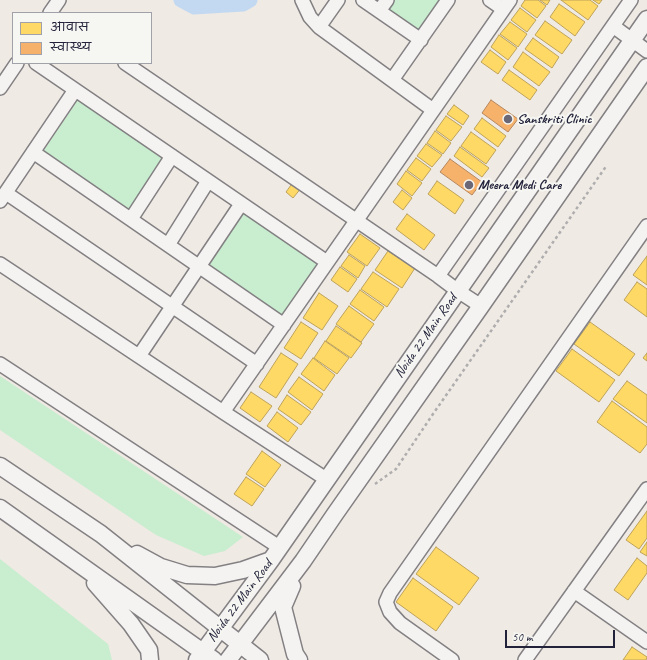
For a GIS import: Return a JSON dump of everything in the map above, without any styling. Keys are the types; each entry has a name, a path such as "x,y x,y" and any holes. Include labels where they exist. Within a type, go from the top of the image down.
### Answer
{"street":[{"path":"52,12 59,0"},
{"path":"302,0 310,17 319,27 433,110"},
{"path":"319,27 338,0"},
{"path":"363,0 421,40"},
{"path":"379,11 387,0"},
{"path":"392,80 448,0"},
{"path":"223,412 506,5 490,0"},
{"path":"438,276 631,0"},
{"name":"Noida 22 Main Road","path":"204,657 220,629 275,554 647,19"},
{"path":"613,26 647,51"},
{"path":"0,88 16,64"},
{"path":"37,64 327,262"},
{"path":"126,64 481,306"},
{"name":"Noida 22 Main Road","path":"228,660 303,561 647,67"},
{"path":"75,90 3,197 257,364"},
{"path":"33,152 284,325"},
{"path":"131,219 172,156"},
{"path":"168,245 208,181"},
{"path":"139,356 242,204"},
{"path":"452,660 400,623 390,612 386,602 390,593 647,226"},
{"path":"0,264 326,479"},
{"path":"0,364 275,554 243,570 215,576 187,575 161,566 101,534"},
{"path":"0,466 101,534 260,660"},
{"path":"525,660 646,492"},
{"path":"0,508 78,563 204,657"},
{"path":"299,660 295,654 283,606 303,561"},
{"path":"78,563 131,624 149,650 150,660"},
{"path":"574,591 647,642"}],"path":[{"path":"372,487 396,469 607,165"}],"green space":[{"path":"391,0 445,0 420,36 384,10"},
{"path":"79,98 167,157 131,212 42,153"},
{"path":"245,212 319,262 281,318 207,267"},
{"path":"0,376 243,537 225,551 204,556 156,535 0,430"},
{"path":"0,559 108,644 112,660 0,660"}],"building: आवास":[{"path":"525,0 538,0 546,6 537,18 521,6"},
{"path":"540,0 550,0 547,5"},
{"path":"561,0 590,0 598,6 588,20"},
{"path":"593,0 602,0 599,4"},
{"path":"559,4 585,22 575,36 550,17"},
{"path":"520,8 536,20 527,32 511,20"},
{"path":"545,21 572,40 562,54 535,35"},
{"path":"510,22 527,34 518,47 500,34"},
{"path":"499,35 517,48 508,60 491,47"},
{"path":"533,38 559,57 552,68 525,49"},
{"path":"490,50 506,62 498,74 481,62"},
{"path":"523,52 550,72 539,86 513,67"},
{"path":"509,70 537,90 530,100 502,80"},
{"path":"454,105 469,116 463,125 447,114"},
{"path":"446,116 462,127 451,141 436,130"},
{"path":"482,118 506,136 498,147 474,129"},
{"path":"435,131 451,143 443,154 427,143"},
{"path":"471,132 496,150 486,164 461,146"},
{"path":"426,144 442,155 432,167 417,156"},
{"path":"460,147 489,168 482,177 454,156"},
{"path":"416,158 431,169 422,181 407,170"},
{"path":"406,171 422,183 412,196 397,184"},
{"path":"294,181 302,187 293,198 286,192"},
{"path":"437,181 464,200 455,214 428,194"},
{"path":"402,190 412,198 403,210 393,202"},
{"path":"407,214 435,235 424,250 396,229"},
{"path":"360,234 380,248 367,266 347,252"},
{"path":"388,251 415,268 402,288 375,270"},
{"path":"349,255 365,266 358,278 341,266"},
{"path":"647,256 647,285 633,275"},
{"path":"340,267 357,279 348,292 331,280"},
{"path":"373,272 399,289 387,307 361,289"},
{"path":"637,282 647,289 647,317 624,300"},
{"path":"360,290 384,307 374,321 350,304"},
{"path":"319,293 338,306 322,330 303,318"},
{"path":"349,306 374,324 361,342 336,324"},
{"path":"301,322 318,333 301,359 284,348"},
{"path":"590,322 635,354 619,376 574,344"},
{"path":"336,326 362,343 351,358 326,341"},
{"path":"325,341 349,358 337,374 314,358"},
{"path":"572,349 615,380 599,402 556,371"},
{"path":"281,353 298,364 276,398 259,387"},
{"path":"647,353 647,361 643,358"},
{"path":"313,358 335,375 324,391 301,374"},
{"path":"299,377 323,394 312,410 288,392"},
{"path":"627,381 647,395 647,423 613,399"},
{"path":"251,392 272,406 260,422 240,408"},
{"path":"287,395 311,412 301,425 278,409"},
{"path":"612,401 647,427 647,444 640,453 597,422"},
{"path":"277,412 298,428 288,442 267,426"},
{"path":"262,451 281,465 265,487 246,474"},
{"path":"246,477 264,489 252,506 234,494"},
{"path":"647,511 647,538 639,549 626,540"},
{"path":"647,542 647,556 640,552"},
{"path":"436,547 479,578 459,605 416,574"},
{"path":"637,558 647,566 647,573 628,600 614,590"},
{"path":"413,578 453,607 436,631 396,602"},
{"path":"632,647 647,657 646,660 623,660"}],"building: स्वास्थ्य":[{"path":"491,100 518,119 508,132 482,113"},
{"path":"450,159 482,182 472,195 440,172"}],"waterway":[{"path":"181,0 194,7 243,4 250,0"}],"place":[{"name":"Sanskriti Clinic","path":"508,119"},
{"name":"Meera Medi Care","path":"469,185"}]}
